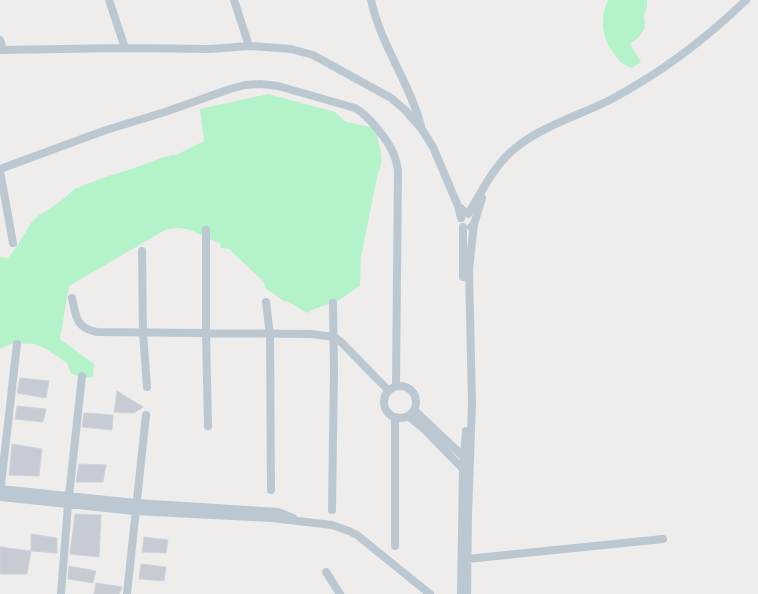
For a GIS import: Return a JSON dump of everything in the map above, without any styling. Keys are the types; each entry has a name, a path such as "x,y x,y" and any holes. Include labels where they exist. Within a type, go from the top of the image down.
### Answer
{"street":[{"path":"109,0 125,48"},
{"path":"234,0 249,46"},
{"path":"371,0 378,27 412,97 421,128"},
{"path":"467,460 463,227 461,223 465,216 496,168 521,144 543,131 610,99 655,72 686,51 728,17 746,0"},
{"path":"0,40 2,50 125,48 210,49 249,46 291,49 313,54 391,98 405,110 421,128 437,156 458,206 465,216"},
{"path":"12,243 0,170 106,130 165,112 230,89 245,86 261,84 278,86 343,104 359,110 369,119 390,147 394,154 398,170 392,388"},
{"path":"460,594 466,472 472,404 469,269 474,222 487,184"},
{"path":"465,216 472,215 474,222"},
{"path":"463,227 469,228 474,222"},
{"path":"206,230 208,426"},
{"path":"142,251 143,332 147,387"},
{"path":"72,298 79,324 84,328 98,332 270,335 311,334 334,337 392,388"},
{"path":"266,302 270,335 271,490"},
{"path":"332,510 333,303"},
{"path":"17,344 4,421 0,493 136,507 234,512 332,525 349,531 394,564 430,594"},
{"path":"60,594 82,376"},
{"path":"404,386 414,393 416,402 411,413 404,417 396,417 388,413 384,406 384,397 392,388 404,386"},
{"path":"411,413 467,460"},
{"path":"127,594 146,415"},
{"path":"395,546 396,417"},
{"path":"426,427 466,472 467,594"},
{"path":"467,559 663,539"},
{"path":"326,572 340,594"}],"green space":[{"path":"608,0 647,0 644,17 645,27 639,37 630,44 641,62 632,68 620,61 609,46 606,39 603,16"},
{"path":"268,94 335,112 346,122 375,128 381,151 381,162 361,257 360,286 345,297 307,313 289,302 284,301 265,288 264,282 229,249 221,248 220,243 187,229 173,228 165,230 69,286 60,339 94,364 93,377 81,378 71,373 67,363 46,349 34,344 13,343 0,349 0,257 8,258 31,223 39,215 66,197 74,189 161,158 174,156 204,141 200,109"}],"building":[{"path":"20,378 49,381 46,398 17,393"},
{"path":"117,391 143,407 134,413 114,412"},
{"path":"17,406 46,409 43,422 15,419"},
{"path":"84,413 113,415 112,430 82,427"},
{"path":"12,444 42,449 39,476 9,475"},
{"path":"79,464 106,465 103,482 76,482"},
{"path":"75,514 101,515 99,557 70,554"},
{"path":"31,534 57,538 57,553 31,551"},
{"path":"144,537 168,540 166,553 142,552"},
{"path":"0,547 31,551 27,574 0,574"},
{"path":"141,564 166,567 164,581 139,579"},
{"path":"69,566 96,571 93,583 68,579"},
{"path":"96,583 122,588 119,594 94,594"}]}
